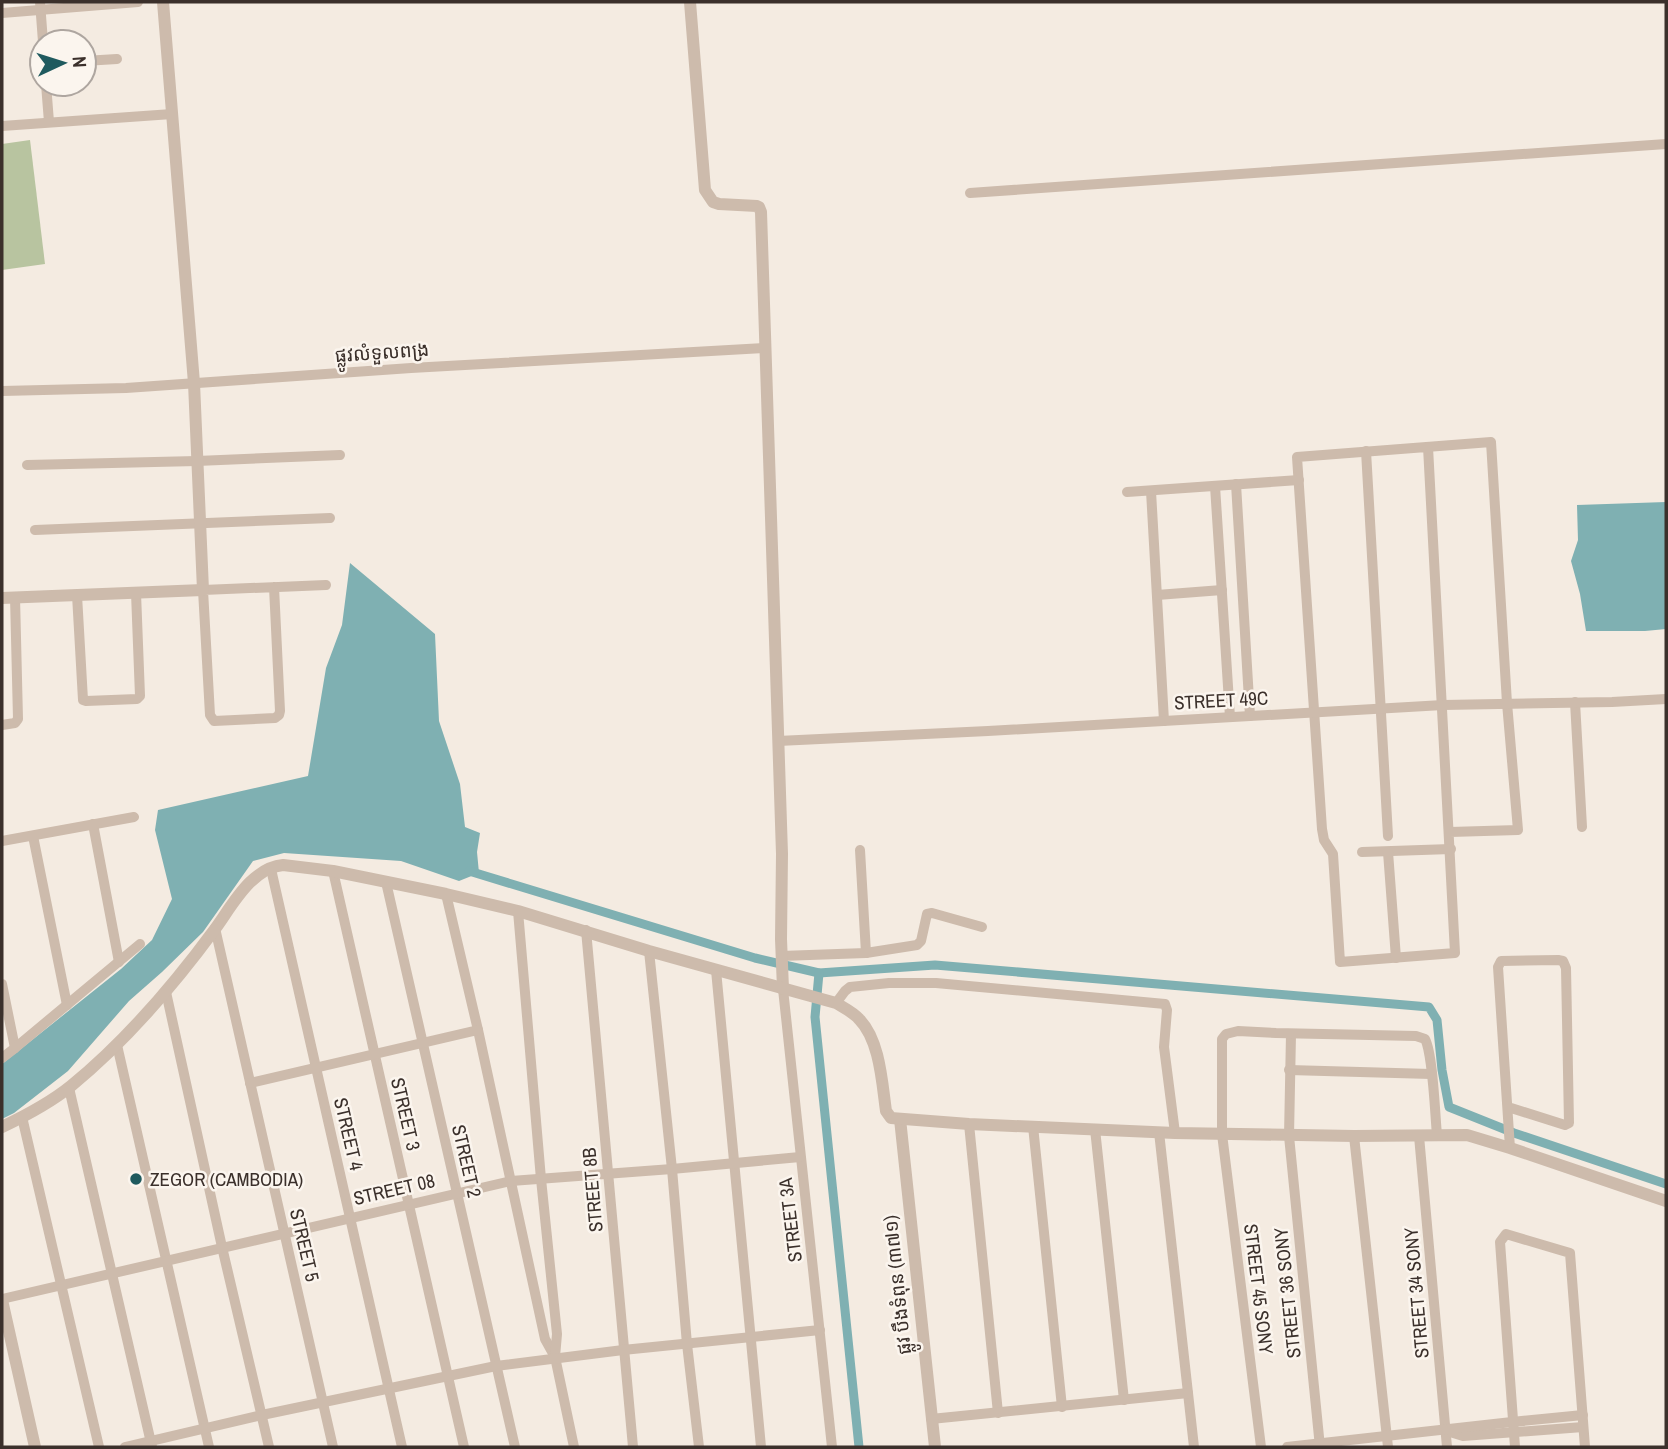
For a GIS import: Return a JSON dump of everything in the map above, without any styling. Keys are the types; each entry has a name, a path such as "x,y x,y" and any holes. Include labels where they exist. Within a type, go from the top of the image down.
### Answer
{"street":[{"path":"2,13 41,6 138,2"},
{"path":"163,2 194,383 210,715 214,721 275,718 279,715 274,587"},
{"path":"690,2 704,183 708,197 719,204 757,206 760,209 782,854 783,989"},
{"path":"41,6 42,28"},
{"path":"98,60 117,59"},
{"path":"47,98 49,122"},
{"path":"2,126 172,114"},
{"path":"970,193 1666,144"},
{"name":"ផ្លូវលំទួលពង្រ","path":"2,391 126,388 411,368 765,348"},
{"path":"1428,447 1455,953 1339,961 1333,854 1324,840 1322,829 1297,457 1491,442 1507,703 1518,830 1450,832"},
{"path":"1366,451 1388,836"},
{"path":"27,465 340,455"},
{"path":"1127,492 1299,480"},
{"path":"1236,484 1250,716"},
{"path":"1215,486 1230,718"},
{"path":"1151,491 1164,721"},
{"path":"34,530 330,518"},
{"path":"1157,595 1222,591 1242,581"},
{"path":"2,725 15,723 19,719 8,598 326,585"},
{"path":"1222,591 1243,599"},
{"path":"77,595 83,700 124,700 137,699 140,696 136,593"},
{"name":"STREET 49C","path":"778,741 1443,705 1666,699"},
{"path":"1575,702 1582,827"},
{"path":"2,841 134,817"},
{"path":"93,824 120,962"},
{"path":"33,836 67,1005"},
{"path":"1362,852 1451,849"},
{"path":"860,850 866,953"},
{"path":"1388,852 1396,958"},
{"path":"2,1127 69,1088 117,1045 166,992 240,893 256,878 271,869 283,866 333,871 386,881 518,911 836,1003 852,1013 874,1042 886,1111 891,1118 1175,1133 1289,1136 1467,1135 1509,1144 1666,1201"},
{"name":"STREET 4","path":"271,869 402,1447"},
{"name":"STREET 3","path":"333,871 464,1447"},
{"name":"STREET 2","path":"386,881 515,1447"},
{"path":"446,894 545,1339 555,1357"},
{"path":"518,911 557,1334 555,1357 574,1447"},
{"path":"782,962 917,945 921,941 927,914 932,913 982,927"},
{"name":"STREET 5","path":"215,928 333,1447"},
{"name":"STREET 8B","path":"586,930 633,1447"},
{"path":"2,1058 140,944"},
{"path":"649,951 699,1447"},
{"path":"1508,1111 1565,1125 1569,1123 1566,968 1563,961 1501,961 1498,967 1509,1144"},
{"path":"716,970 761,1447"},
{"path":"836,1003 850,987 889,983 936,983 1165,1004 1167,1010 1164,1047 1175,1133"},
{"path":"2,984 15,1048"},
{"name":"STREET 3A","path":"783,989 832,1447"},
{"path":"166,992 269,1447"},
{"path":"250,1083 478,1030"},
{"name":"STREET 45 SONY","path":"1261,1447 1222,1134 1222,1039 1226,1034 1238,1031 1291,1034"},
{"path":"1291,1034 1416,1036 1425,1039 1437,1135"},
{"name":"STREET 36 SONY","path":"1291,1034 1289,1136 1320,1446"},
{"path":"117,1045 209,1447"},
{"path":"1289,1070 1431,1074"},
{"path":"69,1088 151,1444"},
{"path":"22,1117 99,1447"},
{"name":"ផ្លូវ បឹងទំពុន (៣៧១)","path":"900,1119 935,1447"},
{"path":"969,1124 998,1413"},
{"path":"1033,1126 1062,1407"},
{"path":"1095,1129 1124,1400"},
{"path":"1159,1132 1194,1447"},
{"path":"1354,1136 1387,1442"},
{"name":"STREET 34 SONY","path":"1419,1136 1447,1447"},
{"name":"STREET 08","path":"2,1300 511,1181 800,1157"},
{"path":"1515,1447 1500,1242 1506,1234 1570,1253 1585,1447"},
{"path":"2,1300 35,1447"},
{"path":"125,1447 151,1444 262,1415 496,1366 623,1349 820,1330"},
{"path":"931,1419 1188,1393"},
{"path":"1287,1447 1387,1442 1446,1430 1463,1436 1583,1415"},
{"path":"1513,1427 1583,1427"}],"green space":[{"path":"30,140 45,264 2,270 2,144"}],"water":[{"path":"1666,502 1666,629 1586,631 1571,561 1578,540 1577,505"},
{"path":"350,563 435,634 439,721 460,784 465,827 480,833 477,852 479,873 459,881 401,861 284,853 253,861 203,932 129,1001 68,1071 14,1113 2,1119 2,1064 121,969 152,940 172,899 155,830 158,810 308,776 326,668 342,625"}],"waterway":[{"path":"469,871 755,958 819,973 935,965 1429,1007 1437,1020 1449,1107 1514,1133 1666,1184"},
{"path":"819,973 815,1017 859,1447"}],"place":[{"name":"ZEGOR (CAMBODIA)","path":"136,1179"}]}
